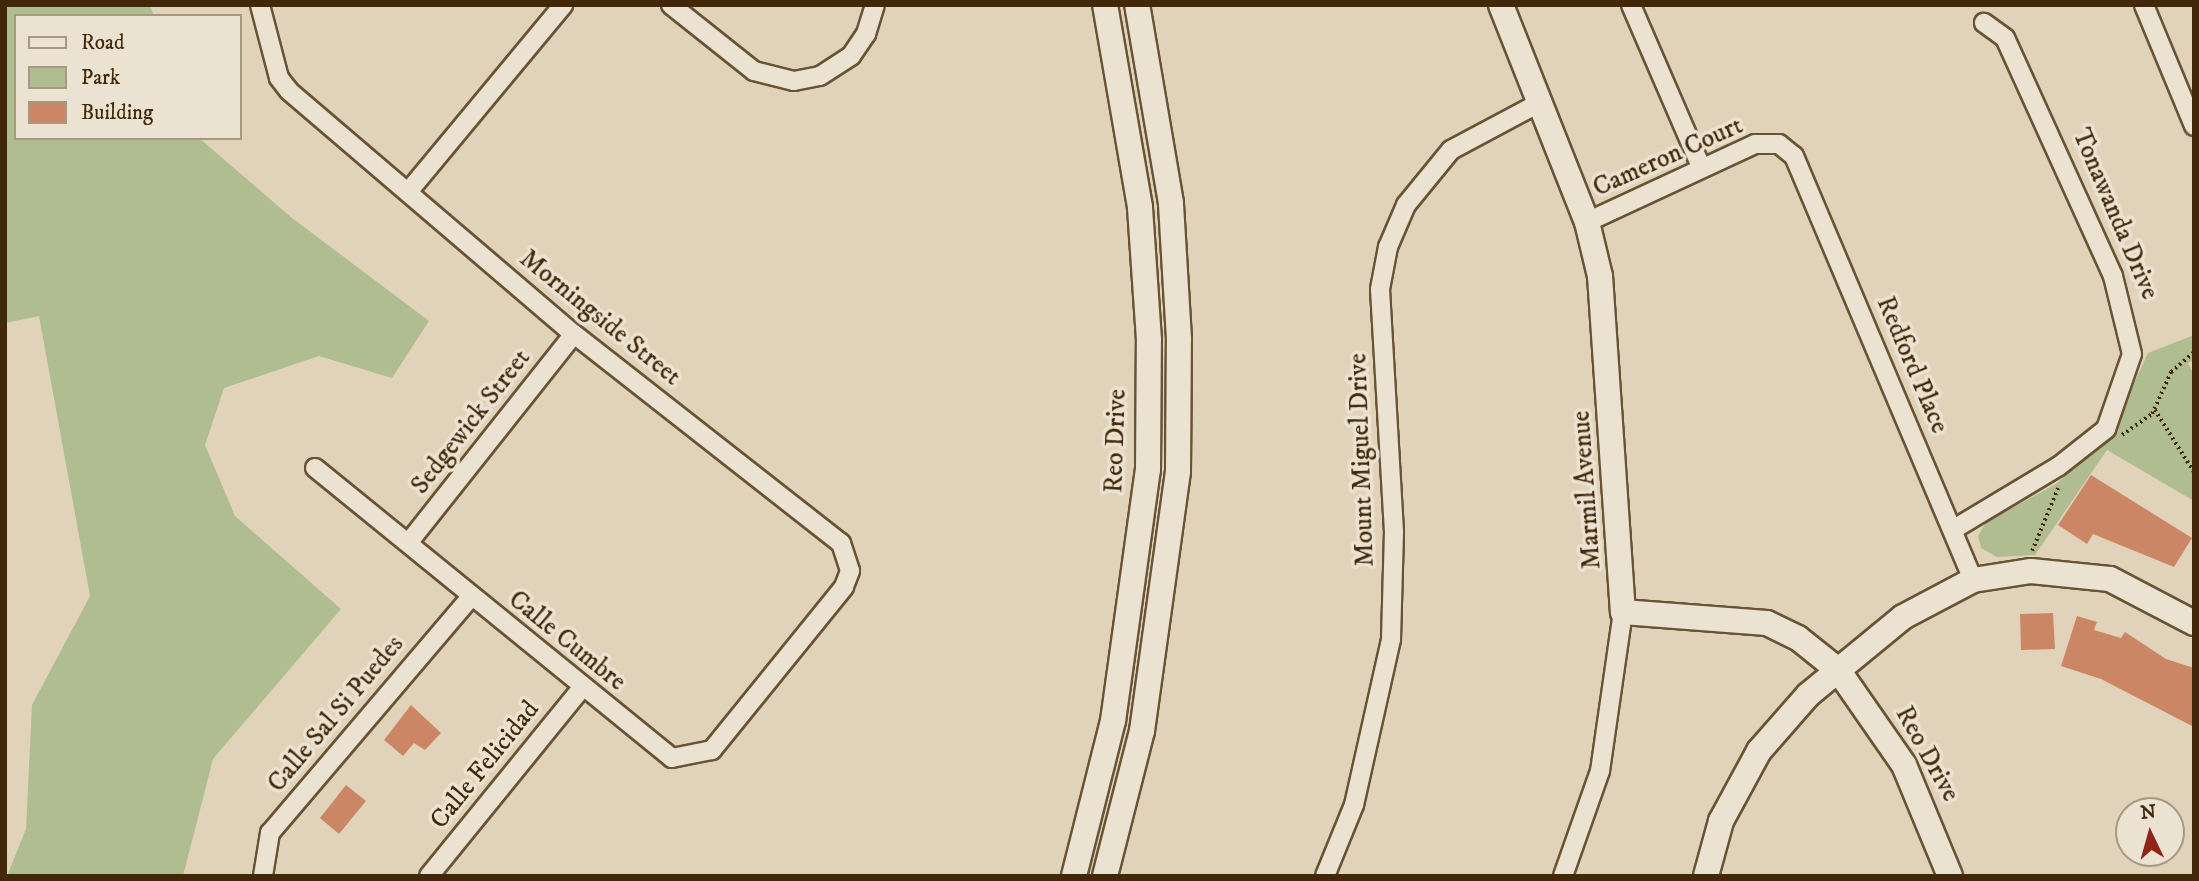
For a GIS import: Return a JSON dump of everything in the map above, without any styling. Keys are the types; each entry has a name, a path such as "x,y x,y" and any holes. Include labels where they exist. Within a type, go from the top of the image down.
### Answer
{"main road":[{"name":"Reo Drive","path":"1074,876 1113,721 1147,470 1149,340 1140,207 1105,5"},
{"path":"1105,876 1142,731 1178,471 1179,339 1171,203 1137,5"},
{"name":"Marmil Avenue","path":"1502,5 1537,104 1587,222 1600,276 1623,612"},
{"path":"1706,876 1721,821 1759,751 1808,695 1903,617 1973,580 2032,571 2110,579 2194,624"},
{"name":"Reo Drive","path":"1623,612 1767,623 1798,638 1838,670 1904,765 1950,876"}],"street":[{"name":"Morningside Street","path":"260,5 279,78 289,92 574,334 845,549 849,571 844,587 780,665"},
{"path":"408,192 563,5"},
{"path":"671,5 754,71 780,80 820,76 859,46 875,5"},
{"path":"1631,5 1701,167"},
{"path":"2144,5 2194,126"},
{"name":"Tonawanda Drive","path":"1954,529 2059,466 2106,429 2132,354 2130,328 2108,264 2005,38 1984,23"},
{"name":"Mount Miguel Drive","path":"1325,876 1354,805 1391,639 1394,532 1380,289 1388,247 1406,205 1451,150 1537,104"},
{"name":"Cameron Court","path":"1587,222 1755,144 1779,144 1801,170"},
{"name":"Redford Place","path":"1801,170 1954,529 1973,580"},
{"name":"Sedgewick Street","path":"409,542 574,334"},
{"name":"Calle Cumbre","path":"315,468 409,542 582,688 672,758 686,758 712,750 780,665"},
{"name":"Calle Sal Si Puedes","path":"263,876 270,833 471,597"},
{"name":"Marmil Avenue","path":"1563,876 1600,771 1623,612"},
{"name":"Calle Felicidad","path":"429,876 582,688"}],"path":[{"path":"2155,411 2194,472"}],"green space":[{"path":"5,5 150,5 153,14 14,14 14,140 201,140 292,218 429,321 392,378 319,356 224,388 205,445 235,516 341,609 213,759 183,876 7,876 26,829 32,705 90,596 39,316 5,323"},
{"path":"2194,335 2194,360 2188,363 2194,375 2194,501 2107,450 2035,555 1997,557 1981,548 1978,536 1986,522 2056,484 2109,437 2148,353"}],"building":[{"path":"2091,475 2192,538 2174,567 2093,534 2087,544 2058,525"},
{"path":"2053,613 2055,649 2021,650 2020,614"},
{"path":"2077,616 2097,622 2094,630 2121,638 2125,632 2166,659 2194,668 2194,727 2101,679 2061,666"},
{"path":"411,705 441,733 425,750 414,743 403,756 384,740"},
{"path":"346,785 366,801 339,834 320,818"}]}
